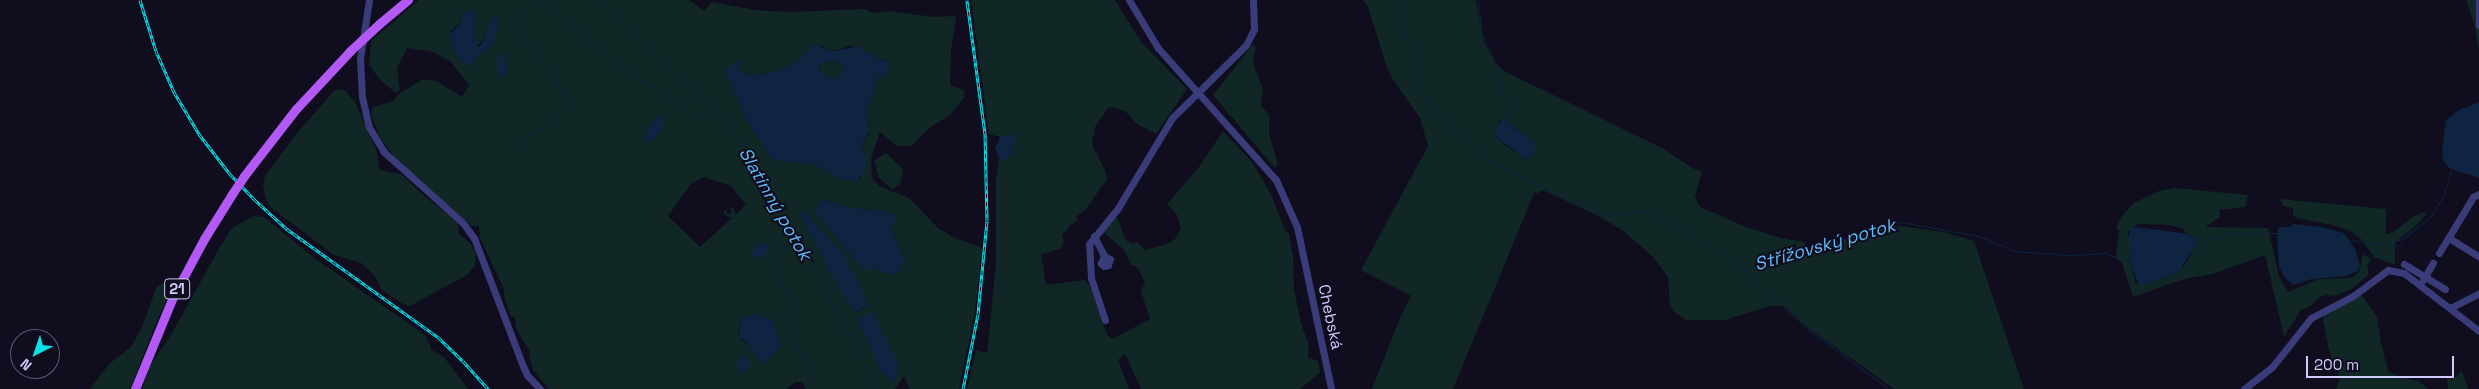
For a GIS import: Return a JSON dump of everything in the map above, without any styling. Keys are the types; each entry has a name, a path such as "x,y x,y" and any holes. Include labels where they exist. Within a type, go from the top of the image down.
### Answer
{"main road":[{"name":"21","path":"135,389 173,297 204,240 244,176 296,109 350,50 408,0"}],"street":[{"path":"369,0 360,59 362,97 369,127 384,152 464,223 474,238 523,366 527,375 540,389"},
{"name":"Chebská","path":"1128,0 1158,48 1198,94 1248,146 1276,180 1297,227 1331,389"},
{"path":"1105,320 1091,278 1089,244 1118,208 1172,118 1246,45 1254,29 1253,0"},
{"path":"2479,0 2479,25"},
{"path":"2439,253 2473,198 2479,194"},
{"path":"1094,236 1104,256"},
{"path":"2449,238 2479,256"},
{"path":"2420,284 2433,263"},
{"path":"2404,264 2445,289"},
{"path":"2244,389 2272,367 2311,318 2353,296 2388,270 2404,273 2479,332"},
{"path":"2450,308 2479,293"}],"green space":[{"path":"419,0 689,0 704,11 712,2 755,10 789,12 865,9 871,13 889,11 934,17 954,16 956,20 951,51 950,84 965,91 964,98 949,116 929,128 912,146 897,146 880,132 871,159 872,178 879,186 909,198 938,228 955,238 982,248 975,313 959,389 910,389 904,376 895,389 806,389 802,382 795,382 787,389 549,389 533,370 529,356 531,354 516,329 515,318 510,315 504,296 504,289 480,238 479,226 472,226 396,159 381,139 371,115 373,107 393,101 399,94 423,79 436,81 462,97 469,85 450,61 430,51 407,48 397,68 400,90 396,93 381,81 369,65 371,41","holes":["461,18 476,28 475,40 477,47 485,37 491,18 498,18 500,23 494,41 478,54 451,31 460,23","821,46 832,51 851,46 872,53 878,59 887,59 883,78 879,75 866,116 870,127 869,134 861,146 864,150 861,177 857,181 843,180 813,164 773,160 748,123 726,71 736,61 740,70 751,75 780,71 798,61 811,47","704,177 731,186 746,205 735,215 734,208 726,207 731,209 732,213 728,214 725,209 724,214 732,218 700,247 668,216 691,184","823,200 851,208 887,211 893,214 895,216 891,229 905,259 889,275 876,269 862,269 813,209","803,211 818,227 858,312 855,312 800,215","772,319 781,346 758,360 749,345 741,340 738,334 741,321"]},
{"path":"971,0 1115,0 1142,43 1187,89 1156,134 1137,124 1125,111 1113,107 1108,108 1095,127 1092,145 1105,170 1107,179 1086,209 1076,217 1078,220 1062,234 1064,242 1060,249 1041,254 1046,285 1085,280 1090,286 1107,334 1112,339 1150,319 1141,291 1145,282 1137,267 1131,265 1124,250 1103,232 1116,215 1126,240 1133,244 1137,242 1145,250 1167,244 1175,239 1181,228 1177,215 1167,204 1199,167 1223,131 1252,162 1272,196 1285,231 1289,234 1293,256 1294,289 1301,324 1309,345 1308,357 1318,361 1320,373 1300,389 1141,389 1125,354 1118,360 1129,389 967,389 976,350 987,353 996,263 996,179 999,158 1005,161 1016,135 1000,137 989,134"},
{"path":"1363,0 1476,0 1484,42 1494,61 1504,71 1664,149 1692,168 1702,171 1695,197 1700,207 1746,227 1781,238 1804,242 1806,247 1764,261 1783,265 1789,259 1805,252 1883,228 1902,226 1943,232 1974,241 2024,389 1894,389 1807,327 1784,306 1770,306 1725,320 1686,320 1674,312 1670,305 1668,277 1653,257 1622,230 1598,216 1543,190 1536,194 1535,191 1453,389 1372,389 1400,318 1411,296 1361,270 1428,146 1420,118 1392,78 1386,65 1368,7","holes":["1501,120 1510,124 1527,137 1528,159 1509,148 1495,136 1495,128"]},
{"path":"2466,0 2479,0 2479,49 2475,27"},
{"path":"1254,43 1256,51 1253,57 1255,69 1263,89 1261,106 1269,115 1269,134 1278,164 1275,168 1213,95"},
{"path":"831,61 840,63 845,69 838,77 831,79 818,69 822,63"},
{"path":"338,89 346,91 356,104 377,152 379,170 401,174 457,222 459,234 470,243 476,253 475,266 467,275 410,306 401,303 382,290 375,276 361,263 334,255 270,207 265,197 263,185 265,176 298,132 334,91"},
{"path":"886,153 903,169 900,185 892,189 879,178 874,161"},
{"path":"2175,188 2248,195 2245,207 2219,210 2220,217 2205,227 2268,228 2279,276 2288,292 2319,279 2351,278 2359,272 2363,254 2371,259 2367,266 2369,272 2367,276 2350,290 2334,296 2320,297 2309,307 2301,310 2284,337 2265,255 2213,274 2184,279 2133,297 2122,263 2116,258 2119,231 2116,228 2122,216 2134,203 2159,191","holes":["2138,224 2169,225 2185,229 2184,232 2193,236 2196,246 2184,266 2173,274 2154,282 2136,284 2131,263 2128,232"]},
{"path":"2280,199 2386,209 2386,234 2393,232 2414,216 2424,212 2426,214 2416,226 2395,242 2395,265 2374,257 2361,239 2348,230 2296,218 2293,215 2293,208 2283,206"},
{"path":"254,216 264,217 313,257 425,335 431,347 430,349 444,357 468,389 142,389 150,366 172,333 232,228"},
{"path":"171,281 175,282 156,323 130,389 90,389 109,364 131,347 142,327 157,286"},
{"path":"2359,291 2377,317 2388,371 2403,378 2419,381 2428,389 2336,389 2340,379 2329,350 2323,319 2324,311"},
{"path":"2462,371 2468,389 2448,389 2447,378 2453,379"}],"water":[{"path":"472,9 475,13 477,47 480,46 485,37 491,18 495,16 500,23 494,41 487,51 478,54 475,62 469,66 462,62 455,52 449,36 460,23 462,13"},
{"path":"815,45 833,51 860,46 863,51 872,53 878,59 889,60 887,76 883,78 879,75 866,116 870,130 861,146 866,155 866,168 857,181 843,180 813,164 773,160 748,123 725,71 736,61 739,62 740,70 751,75 780,71 798,61","holes":["831,61 840,63 845,69 838,77 831,79 818,69 822,63"]},
{"path":"503,54 508,67 504,77 497,79 498,55"},
{"path":"2479,102 2479,178 2449,168 2443,160 2442,149 2446,120 2459,110"},
{"path":"661,115 664,119 663,126 652,142 648,142 644,137 648,127 655,117"},
{"path":"1503,119 1533,142 1535,146 1532,157 1524,158 1495,136 1495,128"},
{"path":"1016,134 1014,149 1005,161 999,158 995,149 1000,137"},
{"path":"823,200 851,208 888,211 893,214 896,219 891,229 905,259 900,272 889,275 876,269 862,269 813,209"},
{"path":"803,210 843,253 869,305 855,312 840,290 800,215"},
{"path":"2294,224 2322,227 2344,233 2356,251 2360,266 2358,271 2346,276 2312,279 2293,285 2285,278 2279,267 2277,233 2278,227 2289,227"},
{"path":"2136,227 2189,234 2195,238 2196,246 2179,271 2154,282 2139,286 2131,263 2128,238 2131,228"},
{"path":"762,243 768,243 770,247 765,255 757,258 752,254 753,248"},
{"path":"872,311 900,368 894,381 890,382 881,371 858,322 859,319"},
{"path":"753,314 772,319 781,343 781,346 765,362 760,363 747,342 738,338 742,318"},
{"path":"743,355 752,364 742,374 737,370 739,357"}],"waterway":[{"path":"513,149 529,135 551,123 560,113 563,102 557,80 527,43 522,31 521,19 524,8 530,0"},
{"path":"546,0 603,55 669,97 691,118"},
{"name":"Slatinný potok","path":"600,0 722,118 755,162 877,389"},
{"name":"Střížovský potok","path":"1394,0 1425,99 1433,110 1478,153 1495,165 1600,213 1614,216 1644,210 1652,213 1721,252 1742,269 1901,222 1979,236 2014,251 2070,255 2104,253 2132,263"},
{"path":"1478,0 1481,30 1497,69 1505,107 1503,119"},
{"path":"2388,243 2404,238 2431,216 2443,196 2452,169"},
{"path":"788,224 778,247 776,260 809,389"},
{"name":"Střížovský potok","path":"2196,245 2211,238 2233,233 2277,233"},
{"name":"Střížovský potok","path":"2351,240 2402,246"},
{"path":"1742,269 1809,330 1889,389"}],"railway":[{"path":"140,0 156,51 174,92 199,134 230,174 287,229 439,338 488,389"},
{"path":"963,389 978,314 987,221 985,134 967,0"}]}
